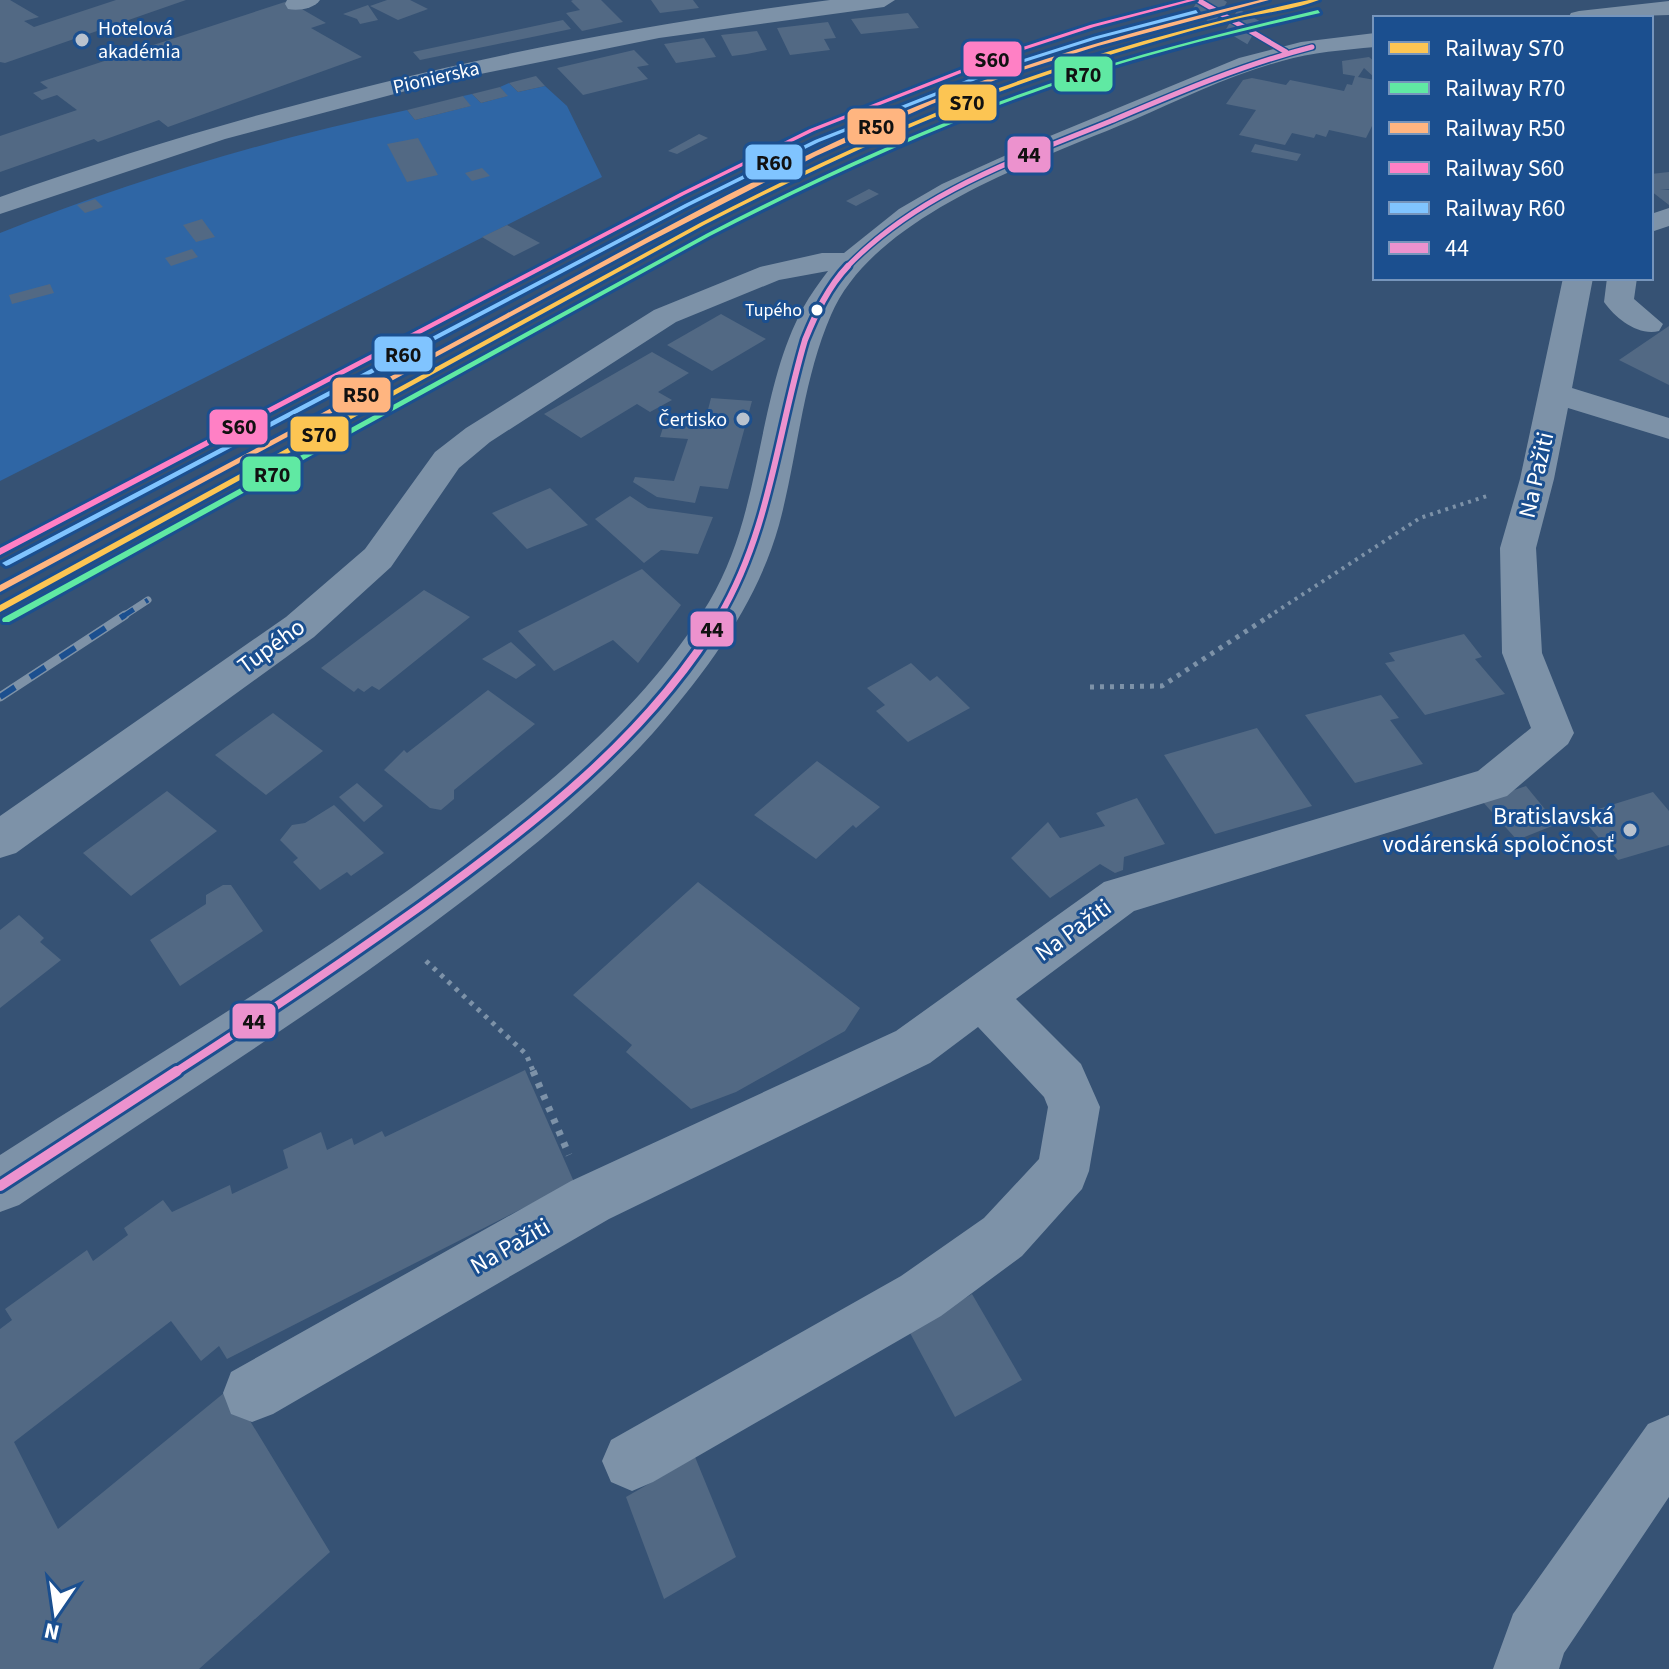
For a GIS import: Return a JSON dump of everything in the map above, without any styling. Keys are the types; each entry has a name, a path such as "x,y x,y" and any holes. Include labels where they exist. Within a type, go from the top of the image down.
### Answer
{"street":[{"name":"Pionierska","path":"0,206 124,163 316,105 600,40 708,10 884,0"},
{"path":"1646,16 1669,8"},
{"path":"0,1186 336,968 400,923 514,838 584,778 638,722 689,661 746,566 759,532 809,329 821,303 853,262 887,232 964,183 1222,74 1285,41 1373,40"},
{"name":"Tupého","path":"0,840 300,627 378,558 447,460 478,435 665,316 770,273 822,262 853,262"},
{"name":"Na Pažiti","path":"252,1393 590,1200 913,1047 1120,896 1492,784 1553,733 1522,653 1518,548 1537,479 1578,280"},
{"path":"1622,280 1619,302 1648,324"},
{"path":"1555,393 1669,429"},
{"path":"632,1461 921,1296 1003,1237 1063,1171 1074,1107 1063,1081 982,998"},
{"path":"1526,1669 1536,1637 1669,1445"}],"path":[{"path":"1090,687 1162,686 1420,518 1537,479"},
{"path":"418,953 526,1054 590,1200"}],"shaded area":[{"path":"509,83 518,92 545,86 567,106 602,177 0,481 0,233 99,196 252,148 407,110 415,120 470,106 463,96 472,94 481,103 507,96 500,87"}],"building":[{"path":"0,0 10,0 39,17 24,21 34,27 116,0 186,0 5,63 0,62"},
{"path":"387,0 410,0 428,9 398,20 370,6"},
{"path":"573,0 601,0 623,22 582,31 566,13 580,10"},
{"path":"651,0 693,0 699,8 660,13"},
{"path":"288,1 326,23 311,28 362,57 168,127 159,120 0,172 0,136 77,110 57,95 42,100 33,93 48,88 40,82"},
{"path":"368,5 378,20 360,24 357,19 343,14"},
{"path":"908,13 919,28 861,34 851,19"},
{"path":"563,20 571,29 420,60 413,52"},
{"path":"828,22 836,38 824,39 830,50 790,55 777,28"},
{"path":"757,31 767,50 732,56 721,35"},
{"path":"704,38 716,57 676,63 664,44"},
{"path":"634,50 649,65 637,67 648,79 583,95 557,68"},
{"path":"1369,57 1373,60 1373,76 1364,68 1358,77 1373,80 1373,124 1366,138 1329,130 1326,137 1316,134 1314,138 1292,133 1285,145 1239,135 1256,110 1226,104 1243,80 1252,78 1286,85 1290,80 1344,91 1347,84 1352,85 1355,76 1343,74 1342,61"},
{"path":"536,76 545,86 518,92 509,83"},
{"path":"500,87 508,96 481,103 472,94"},
{"path":"463,96 471,106 415,120 407,110"},
{"path":"699,134 708,138 677,154 668,151"},
{"path":"418,138 438,175 407,182 387,144"},
{"path":"1255,144 1301,154 1297,161 1251,152"},
{"path":"482,168 490,176 472,181 465,173"},
{"path":"1669,172 1669,189 1660,190 1669,190 1669,205 1653,193 1653,174"},
{"path":"869,189 879,194 856,206 846,201"},
{"path":"95,199 103,207 85,213 77,205"},
{"path":"202,219 215,237 196,242 183,225"},
{"path":"507,225 540,243 514,256 482,237"},
{"path":"192,249 198,257 171,266 165,258"},
{"path":"50,284 54,293 12,304 9,295"},
{"path":"721,314 766,339 712,371 667,345"},
{"path":"1669,326 1669,385 1619,360"},
{"path":"652,352 689,373 658,392 672,400 650,412 637,404 581,438 544,414"},
{"path":"711,398 752,401 728,489 700,486 695,503 657,497 633,482 635,477 674,481 688,439 660,437 666,418 705,421"},
{"path":"550,488 588,525 527,549 492,513"},
{"path":"630,496 648,508 713,517 698,554 661,550 644,563 595,519"},
{"path":"642,569 681,605 638,663 613,640 554,671 518,631"},
{"path":"424,590 470,617 379,690 372,686 364,692 358,688 354,692 321,668"},
{"path":"1464,634 1482,657 1475,659 1505,694 1425,715 1385,663 1395,661 1389,653"},
{"path":"511,642 536,665 516,679 482,659"},
{"path":"911,663 930,681 937,676 970,708 908,742 876,711 885,705 867,688"},
{"path":"488,690 535,724 454,790 454,799 441,810 430,808 384,770 404,750 407,753"},
{"path":"1381,695 1399,718 1390,720 1423,764 1355,783 1305,715"},
{"path":"273,713 323,751 266,795 215,755"},
{"path":"1257,728 1312,806 1215,834 1164,755"},
{"path":"817,761 880,807 856,828 853,825 816,859 754,815"},
{"path":"357,783 383,806 364,822 339,797"},
{"path":"1526,786 1557,824 1517,840 1482,801"},
{"path":"167,791 217,831 131,896 83,853"},
{"name":"Bratislavská vodárenská spoločnosť","path":"1653,792 1669,811 1669,845 1618,860 1579,815"},
{"path":"1137,798 1165,844 1124,857 1123,870 1115,873 1100,864 1050,898 1011,858 1048,822 1060,838 1105,826 1096,813"},
{"path":"334,805 384,853 351,876 347,872 320,890 293,862 298,858 280,840 292,825 305,823"},
{"path":"698,882 860,1008 845,1031 736,1092 691,1109 626,1052 632,1045 573,995"},
{"path":"223,885 231,885 263,931 180,986 150,940 206,904 206,895"},
{"path":"19,915 44,938 40,942 61,960 0,1008 0,930"},
{"path":"525,1070 574,1182 227,1359 219,1346 201,1361 171,1321 14,1442 58,1529 230,1388 330,1552 199,1669 0,1669 0,1329 12,1320 5,1309 87,1250 93,1261 128,1235 124,1228 163,1200 172,1212 230,1185 232,1194 288,1168 283,1150 321,1132 327,1150 352,1138 354,1145 382,1131 385,1137"},
{"path":"972,1294 1022,1380 955,1417 909,1331"},
{"path":"695,1457 736,1557 664,1599 626,1497"}],"tunnel":[{"path":"1198,0 1259,36"}],"railway":[{"path":"122,617 148,600"},
{"path":"0,697 125,615"}],"rail line":[{"name":"S60","path":"0,552 682,194 812,130 1000,56 1092,26 1193,0"},
{"name":"R50","path":"0,589 645,242 757,183 872,128 971,87 1054,58 1266,0"},
{"name":"S70","path":"0,609 702,224 850,151 925,119 1078,63 1235,18 1316,0"},
{"name":"R60","path":"6,563 687,205 817,141 1004,67 1095,38 1196,12"},
{"name":"R70","path":"6,620 708,235 855,162 930,130 1082,74 1238,30 1318,12"}],"transit line":[{"name":"44","path":"1198,0 1286,52"},
{"name":"44","path":"0,1186 259,1018 443,890 568,790 653,705 717,622 742,575 753,551 768,500 805,340 815,314 836,278 867,246 904,218 990,171 1212,79 1312,47"}],"place":[{"name":"Hotelová akadémia","path":"82,40"},
{"name":"Tupého","path":"817,310"},
{"name":"Čertisko","path":"743,419"},
{"name":"Bratislavská vodárenská spoločnosť","path":"1630,830"}]}
